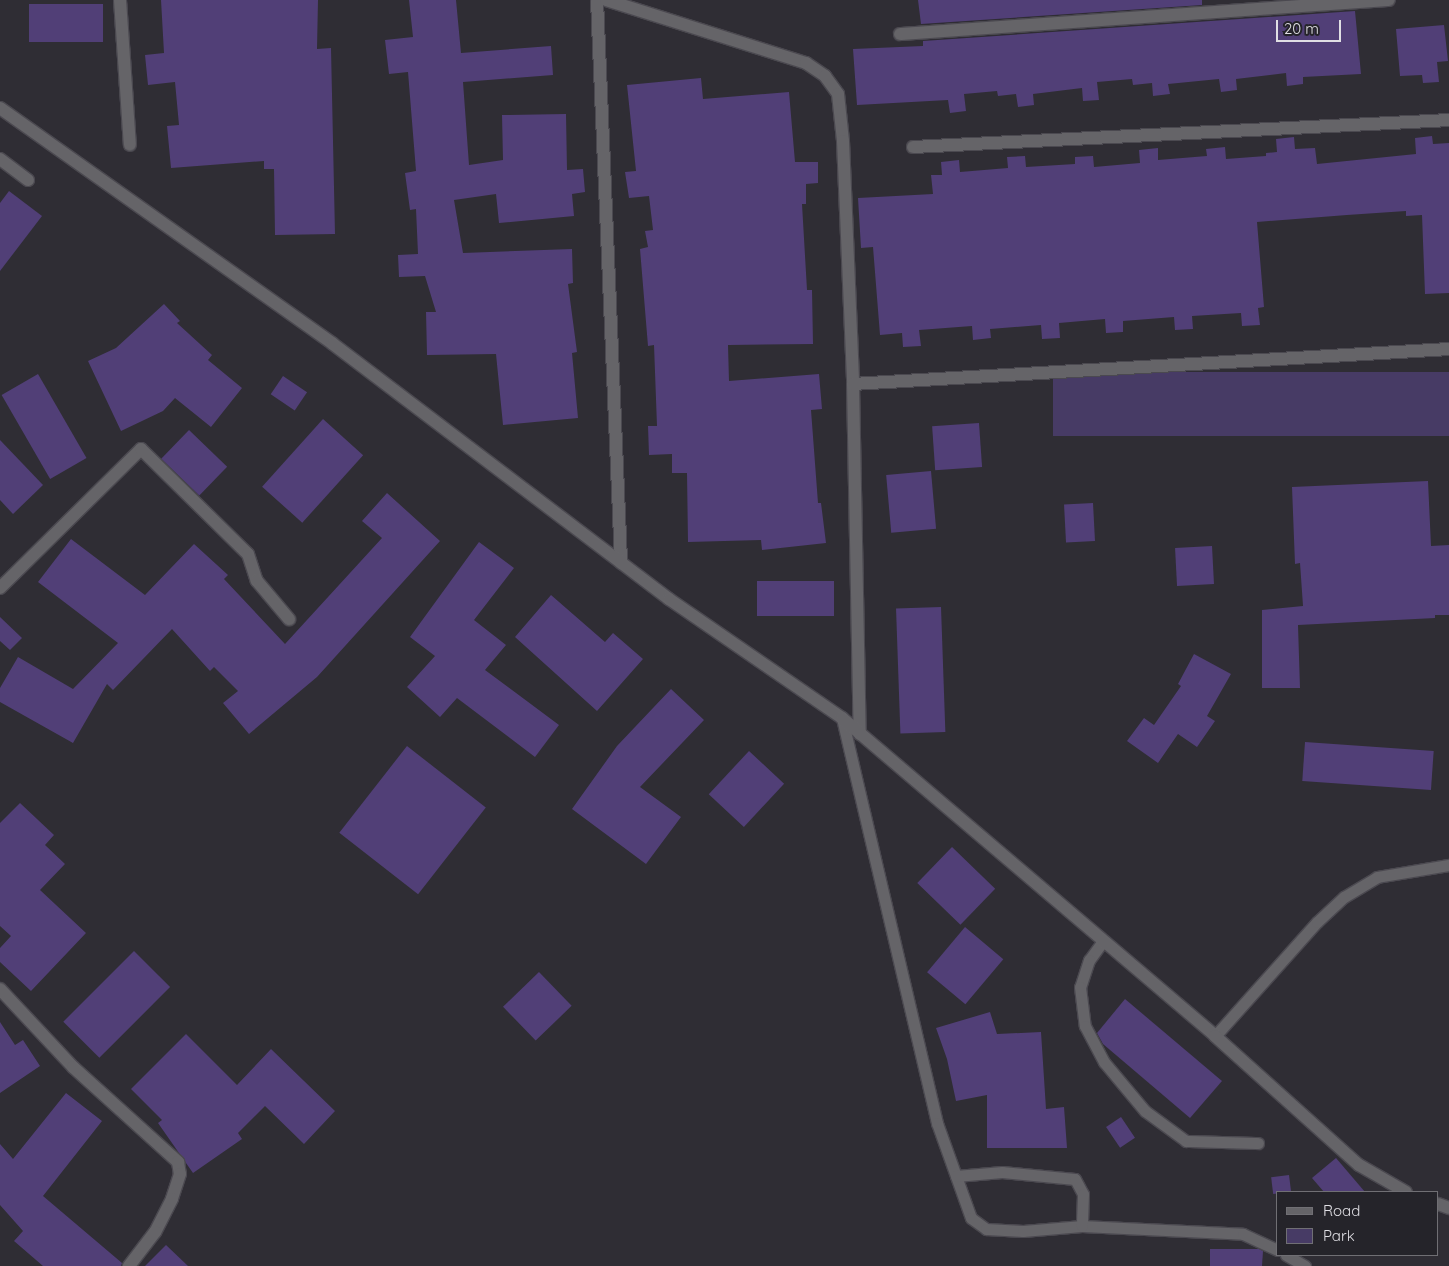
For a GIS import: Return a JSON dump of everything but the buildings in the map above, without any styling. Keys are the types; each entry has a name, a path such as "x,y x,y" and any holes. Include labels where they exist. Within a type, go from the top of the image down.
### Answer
{"street":[{"path":"120,0 130,145"},
{"path":"596,0 621,562"},
{"path":"606,0 806,63 825,76 838,94 843,141 853,384 860,734"},
{"path":"900,34 1389,0"},
{"path":"0,108 333,344 621,562 842,718 1104,940 1359,1165 1404,1191"},
{"path":"913,147 1449,120"},
{"path":"0,159 28,180"},
{"path":"853,384 1449,349"},
{"path":"0,588 141,449 248,554 257,581 289,619"},
{"path":"0,989 73,1067 178,1162 180,1174 172,1199 155,1232 129,1266"}],"lane":[{"path":"842,718 937,1123 971,1218 986,1229 1023,1231 1082,1226 1243,1234 1276,1249"},
{"path":"1215,1036 1317,922 1344,897 1377,877 1449,865"},
{"path":"1104,940 1090,960 1080,986 1085,1026 1104,1062 1145,1111 1186,1141 1258,1144"},
{"path":"956,1176 1002,1172 1076,1179 1083,1194 1082,1226"},
{"path":"1288,1256 1305,1266"}],"green space":[{"path":"1053,372 1449,372 1449,436 1053,436"}]}
